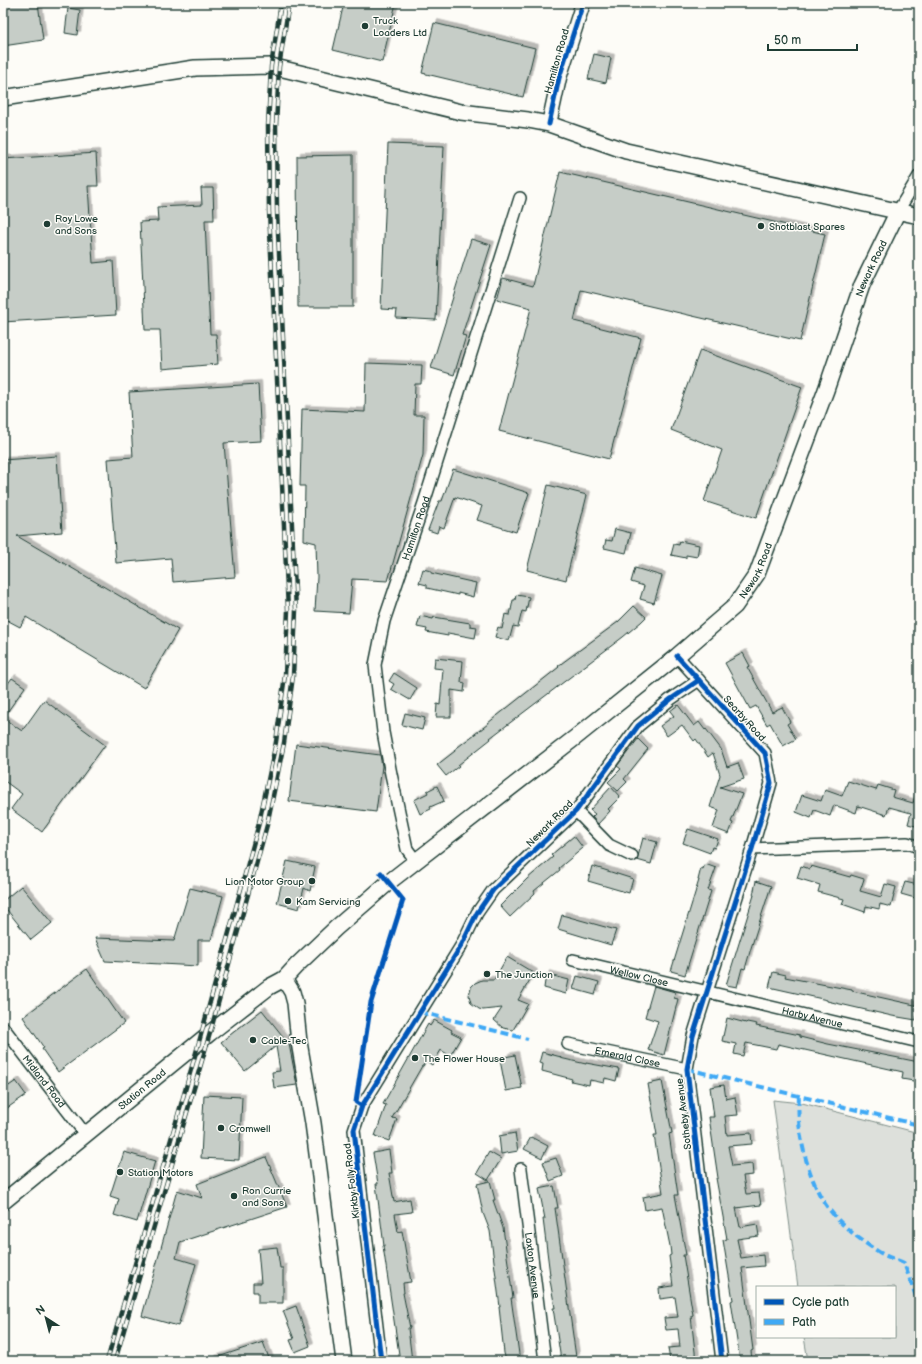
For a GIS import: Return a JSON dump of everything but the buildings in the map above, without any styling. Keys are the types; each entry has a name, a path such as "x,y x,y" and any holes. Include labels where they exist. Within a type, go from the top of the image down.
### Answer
{"main road":[{"path":"3,98 195,68 271,66 461,112 549,124 626,151 919,216"},
{"name":"Newark Road","path":"284,979 336,928 389,882 576,737 677,656 735,606 757,574 826,390 862,285 898,211"},
{"path":"284,979 292,992 295,1003 299,1042 313,1123 344,1361"},
{"name":"Station Road","path":"3,1202 269,987 284,979"}],"street":[{"name":"Hamilton Road","path":"549,124 559,78 583,3"},
{"path":"898,211 919,176"},
{"name":"Hamilton Road","path":"416,861 408,849 391,774 383,732 375,665 384,621 424,503 520,198"},
{"name":"Searby Road","path":"677,656 765,753 771,783 752,849"},
{"name":"Newark Road","path":"430,994 461,946 477,913 493,890 576,811 638,726 671,699 699,680"},
{"path":"576,811 609,845 632,856"},
{"path":"752,849 907,843 919,847"},
{"name":"Sotheby Avenue","path":"722,1361 687,1069 693,1036 706,992 752,849"},
{"name":"Wellow Close","path":"572,960 706,992"},
{"name":"Harby Avenue","path":"706,992 919,1042"},
{"name":"Kirkby Folly Road","path":"381,1361 354,1130 362,1106 430,994"},
{"name":"Midland Road","path":"3,1027 86,1135"},
{"name":"Emerald Close","path":"568,1044 687,1069"},
{"name":"Laxton Avenue","path":"521,1169 545,1361"}],"shaded area":[{"path":"773,1100 802,1103 919,1133 919,1361 808,1361 804,1338 896,1338 896,1286 798,1286"}],"railway":[{"path":"107,1361 199,1042 259,823 276,742 285,675 288,610 269,211 268,126 271,66 281,3"},
{"path":"115,1361 210,1033 267,825 284,743 293,676 296,610 277,211 276,126 279,67 289,3"}],"marked path":[{"path":"420,1012 528,1039"},
{"path":"687,1069 919,1125"},
{"path":"799,1097 799,1122 803,1148 811,1174 821,1197 838,1220 853,1233 879,1252 904,1263 919,1305"}],"cycle path":[{"path":"549,124 559,78 583,3"},
{"path":"677,656 765,753 771,783 752,849 693,1036 687,1069 722,1361"},
{"path":"381,1361 354,1130 362,1106 461,946 477,913 493,890 576,811 638,726 671,699 699,680"},
{"path":"362,1106 356,1102 371,1002 403,900 381,873"}],"place":[{"name":"Truck Loaders Ltd","path":"365,26"},
{"name":"Roy Lowe and Sons","path":"47,224"},
{"name":"Shotblast Spares","path":"761,226"},
{"name":"Lion Motor Group","path":"312,881"},
{"name":"Kam Servicing","path":"288,901"},
{"name":"The Junction","path":"487,974"},
{"name":"Cable-Tec","path":"253,1040"},
{"name":"The Flower House","path":"415,1058"},
{"name":"Cromwell","path":"221,1128"},
{"name":"Station Motors","path":"120,1172"},
{"name":"Ron Currie and Sons","path":"234,1196"}]}
